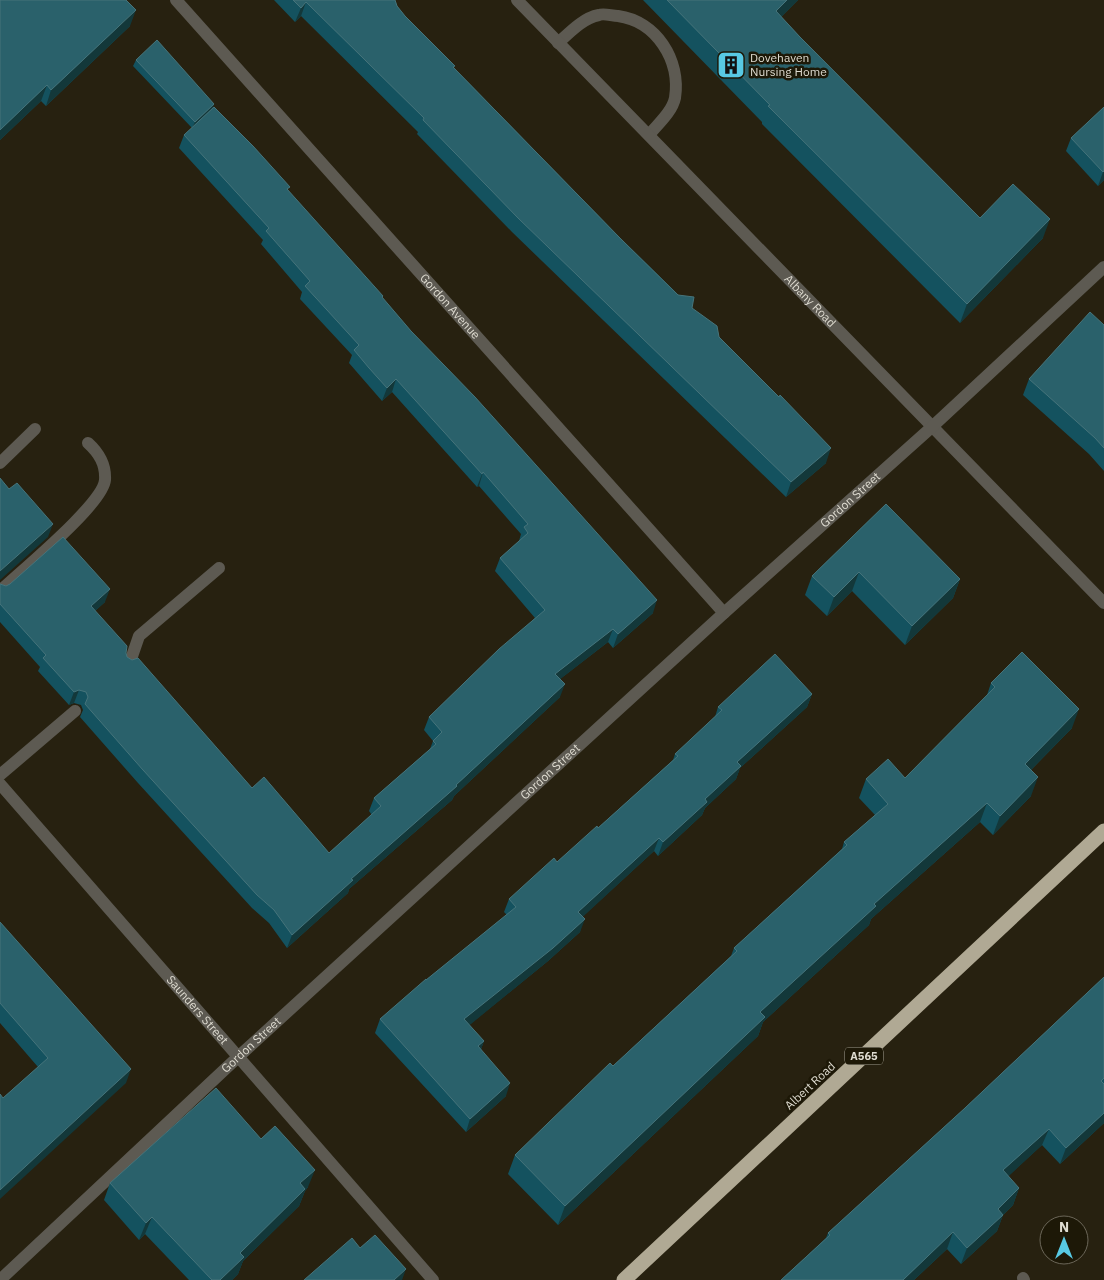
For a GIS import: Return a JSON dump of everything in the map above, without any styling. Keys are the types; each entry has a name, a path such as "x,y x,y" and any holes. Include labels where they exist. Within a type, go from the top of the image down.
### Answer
{"highway":[{"name":"Albert Road","path":"624,1280 1104,831"}],"street":[{"name":"Gordon Avenue","path":"176,0 724,613"},
{"name":"Albany Road","path":"517,0 1104,603"},
{"path":"558,43 578,26 600,14 626,17 647,26 663,43 673,65 675,99 665,117 648,134"},
{"name":"Gordon Street","path":"0,1280 238,1057 724,613 933,426 1104,268"},
{"path":"0,463 35,429"},
{"path":"0,591 86,512 97,496 105,482 104,464 97,451 88,443"},
{"path":"129,665 139,636 219,568"},
{"path":"0,774 75,711"},
{"name":"Saunders Street","path":"0,784 433,1280"}],"building":[{"path":"0,0 126,0 136,10 51,90 47,85 0,130"},
{"path":"293,0 395,0 405,16 455,66 453,67 620,238 678,295 694,297 692,308 717,326 719,337 779,397 780,395 831,448 791,482 518,218 423,120 424,118 306,2 301,8"},
{"path":"667,0 787,0 776,11 980,218 1013,184 1050,219 967,304 768,106 770,105"},
{"path":"157,40 214,104 195,122 136,60"},
{"path":"214,107 290,187 287,189 383,296 411,331 475,397 657,600 618,634 613,629 555,674 565,684 457,786 351,879 353,880 292,935 274,910 257,895 85,704 88,697 86,692 79,690 74,692 43,658 46,655 0,604 0,584 6,586 10,584 63,537 110,589 91,606 127,646 127,657 132,660 138,658 252,788 264,777 329,853 381,806 374,798 436,744 433,741 442,732 429,717 499,649 545,610 500,558 528,533 524,527 528,524 483,472 482,474 396,379 387,388 369,368 354,350 359,345 305,286 310,281 266,231 269,228 184,135"},
{"path":"1104,107 1104,171 1103,172 1071,138"},
{"path":"1090,312 1104,325 1104,448 1029,379"},
{"path":"0,478 9,489 17,483 53,524 0,571"},
{"path":"886,504 960,579 912,626 859,572 834,597 812,576"},
{"path":"1022,652 1079,709 1025,764 1038,777 1000,816 987,803 874,904 876,906 760,1012 765,1017 565,1206 515,1155 610,1063 613,1066 737,951 734,948 847,845 844,842 888,804 866,779 888,759 905,778 995,687 991,683"},
{"path":"775,654 812,694 737,762 741,766 705,799 707,802 663,842 659,838 578,912 585,919 553,948 464,1019 484,1041 478,1046 510,1083 470,1119 380,1019 426,979 516,907 509,899 554,858 557,862 597,826 598,828 678,756 675,754 722,710 718,707"},
{"path":"0,922 131,1069 0,1190 0,1094 3,1098 48,1058 0,1003"},
{"path":"1104,977 1104,1078 1101,1081 1104,1084 1104,1113 1066,1148 1049,1129 1003,1170 1019,1188 998,1209 1003,1215 967,1248 953,1232 903,1280 781,1280 830,1235 828,1233 965,1108"},
{"path":"216,1088 261,1139 275,1126 315,1170 300,1183 305,1189 240,1253 244,1257 220,1280 212,1280 152,1217 146,1223 110,1183"},
{"path":"375,1235 406,1269 394,1280 304,1280 352,1238 360,1248"}],"place":[{"name":"Dovehaven Nursing Home","path":"731,65"}]}
